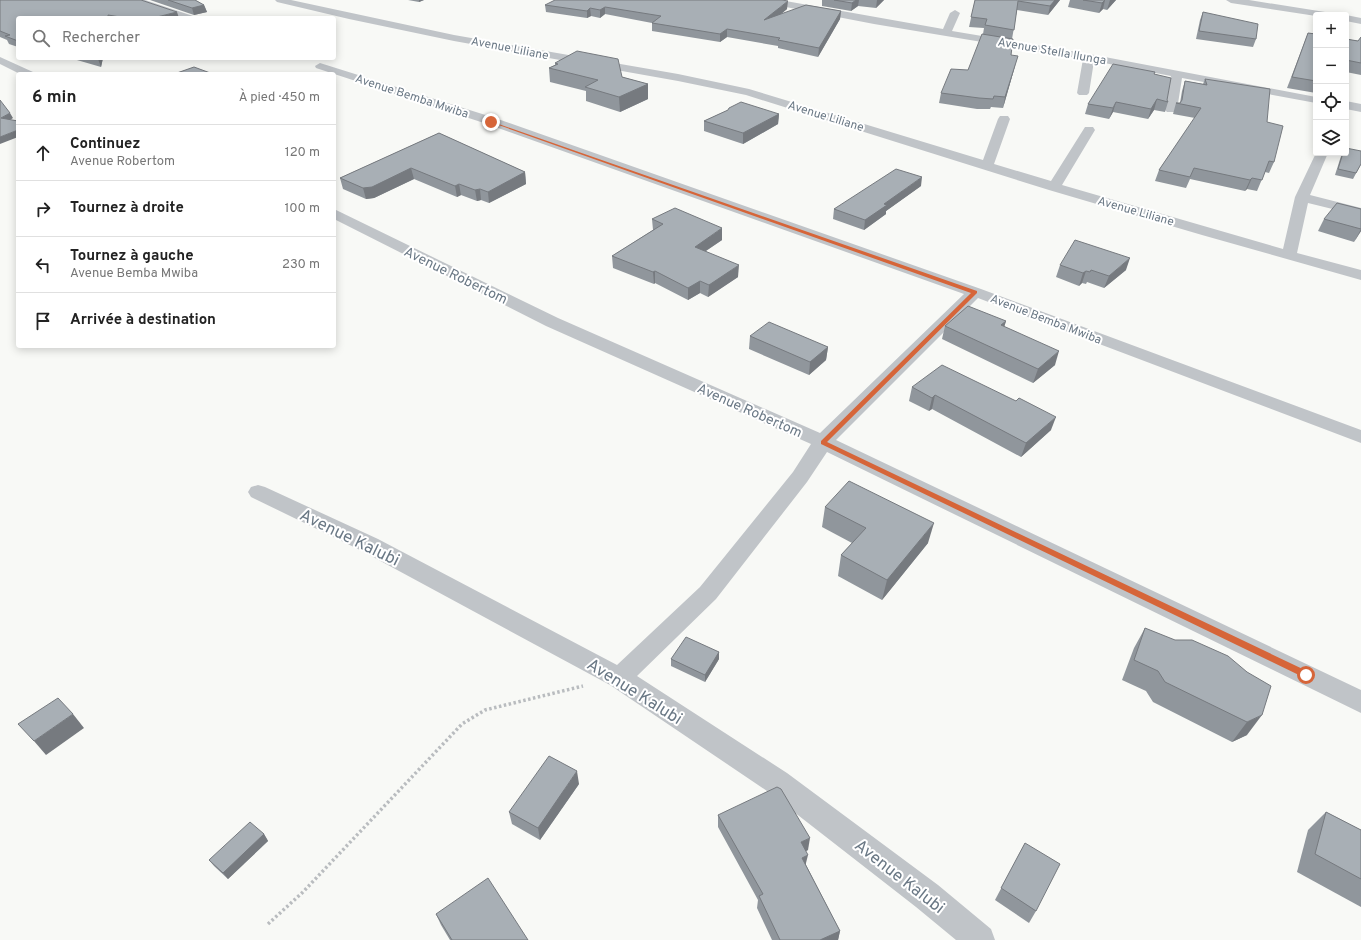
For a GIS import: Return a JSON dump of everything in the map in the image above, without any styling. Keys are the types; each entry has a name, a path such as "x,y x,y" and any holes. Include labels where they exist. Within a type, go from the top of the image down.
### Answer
{"street":[{"path":"136,0 184,16"},
{"name":"Avenue Liliane","path":"282,0 435,34 558,57 632,68 736,89 1054,187 1361,275"},
{"name":"Avenue Stella Ilunga","path":"765,0 874,22 1089,57 1313,99"},
{"path":"1231,0 1313,13"},
{"path":"946,33 955,13"},
{"path":"1349,19 1361,21"},
{"path":"1083,93 1089,57"},
{"path":"0,60 25,72"},
{"name":"Avenue Bemba Mwiba","path":"320,66 491,122 975,292 1361,437"},
{"path":"1170,110 1177,74"},
{"path":"987,166 1004,120"},
{"path":"1054,187 1089,130"},
{"path":"1288,255 1302,197 1321,156"},
{"path":"1302,197 1361,212"},
{"name":"Avenue Robertom","path":"336,214 386,241 552,322 823,442 1361,702"},
{"path":"619,678 708,593 800,477 823,442 975,292"},
{"name":"Avenue Kalubi","path":"258,492 370,545 619,678 777,782 927,896 980,940"}],"path":[{"path":"268,924 303,892 462,724 484,710 619,678"}],"building":[{"path":"0,0 141,0 177,12 161,16 16,16 16,40 5,36 10,35 0,31"},
{"path":"168,0 195,0 204,5 192,8"},
{"path":"555,0 788,1 764,20 806,5 841,11 819,48 778,40 780,38 727,29 720,34 652,23 661,16 605,7 600,10 590,8 587,11 545,5"},
{"path":"834,0 856,0 852,3"},
{"path":"975,0 1055,0 1050,6 1018,1 1014,30 985,25 987,19 971,17"},
{"path":"1083,0 1105,0 1102,3"},
{"path":"1203,12 1258,24 1256,39 1199,31"},
{"path":"1308,33 1313,34 1313,80 1292,77"},
{"path":"982,34 1013,39 1011,55 1018,56 1005,97 994,96 993,99 941,93 951,69 968,70"},
{"path":"1361,37 1361,63 1349,61 1349,40 1358,41"},
{"path":"577,51 618,59 622,77 648,84 619,97 585,87 598,80 549,68 558,64 555,63"},
{"path":"1113,64 1155,72 1154,74 1171,78 1167,100 1168,102 1157,99 1151,109 1116,102 1113,108 1088,104"},
{"path":"194,67 208,72 180,72"},
{"path":"1205,79 1270,89 1267,122 1283,126 1274,162 1269,161 1262,180 1252,178 1250,180 1194,168 1190,177 1159,170 1201,108 1176,103 1180,103 1182,100 1185,81 1207,85"},
{"path":"0,100 10,113 1,118 16,121 16,131 0,137"},
{"path":"741,102 779,114 743,133 704,121 728,110"},
{"path":"439,133 525,172 488,192 480,189 475,190 459,184 455,186 411,168 372,187 363,188 340,178"},
{"path":"1349,149 1361,151 1361,164 1356,173 1338,169 1342,156 1349,156"},
{"path":"896,169 922,177 884,204 887,205 865,220 834,209"},
{"path":"1337,203 1361,209 1361,229 1324,219"},
{"path":"675,208 722,228 695,247 739,265 709,285 700,281 688,288 655,271 653,272 612,256 663,224 652,219"},
{"path":"1075,240 1130,258 1109,276 1091,270 1090,272 1086,271 1083,273 1060,265"},
{"path":"968,306 1006,321 1001,325 1059,351 1038,369 945,326"},
{"path":"769,322 828,347 810,362 750,336"},
{"path":"942,365 1016,401 1019,398 1056,417 1026,443 935,395 932,398 912,387"},
{"path":"849,481 934,523 887,580 841,555 866,528 825,507"},
{"path":"1145,628 1175,640 1192,640 1228,656 1247,672 1271,686 1262,715 1247,722 1165,682 1158,671 1134,660"},
{"path":"686,637 719,652 705,675 671,659"},
{"path":"58,698 73,714 34,741 18,724"},
{"path":"549,756 577,771 538,828 509,812"},
{"path":"777,787 781,789 810,838 801,842 808,855 802,858 840,931 820,940 780,940 759,896 763,894 718,815"},
{"path":"1326,812 1361,830 1361,879 1315,854"},
{"path":"250,822 264,834 223,873 209,860"},
{"path":"1025,843 1060,864 1036,911 1001,888"},
{"path":"488,878 528,940 452,940 436,914"}],"route":[{"path":"491,122 975,292 823,442 1306,675"}]}
